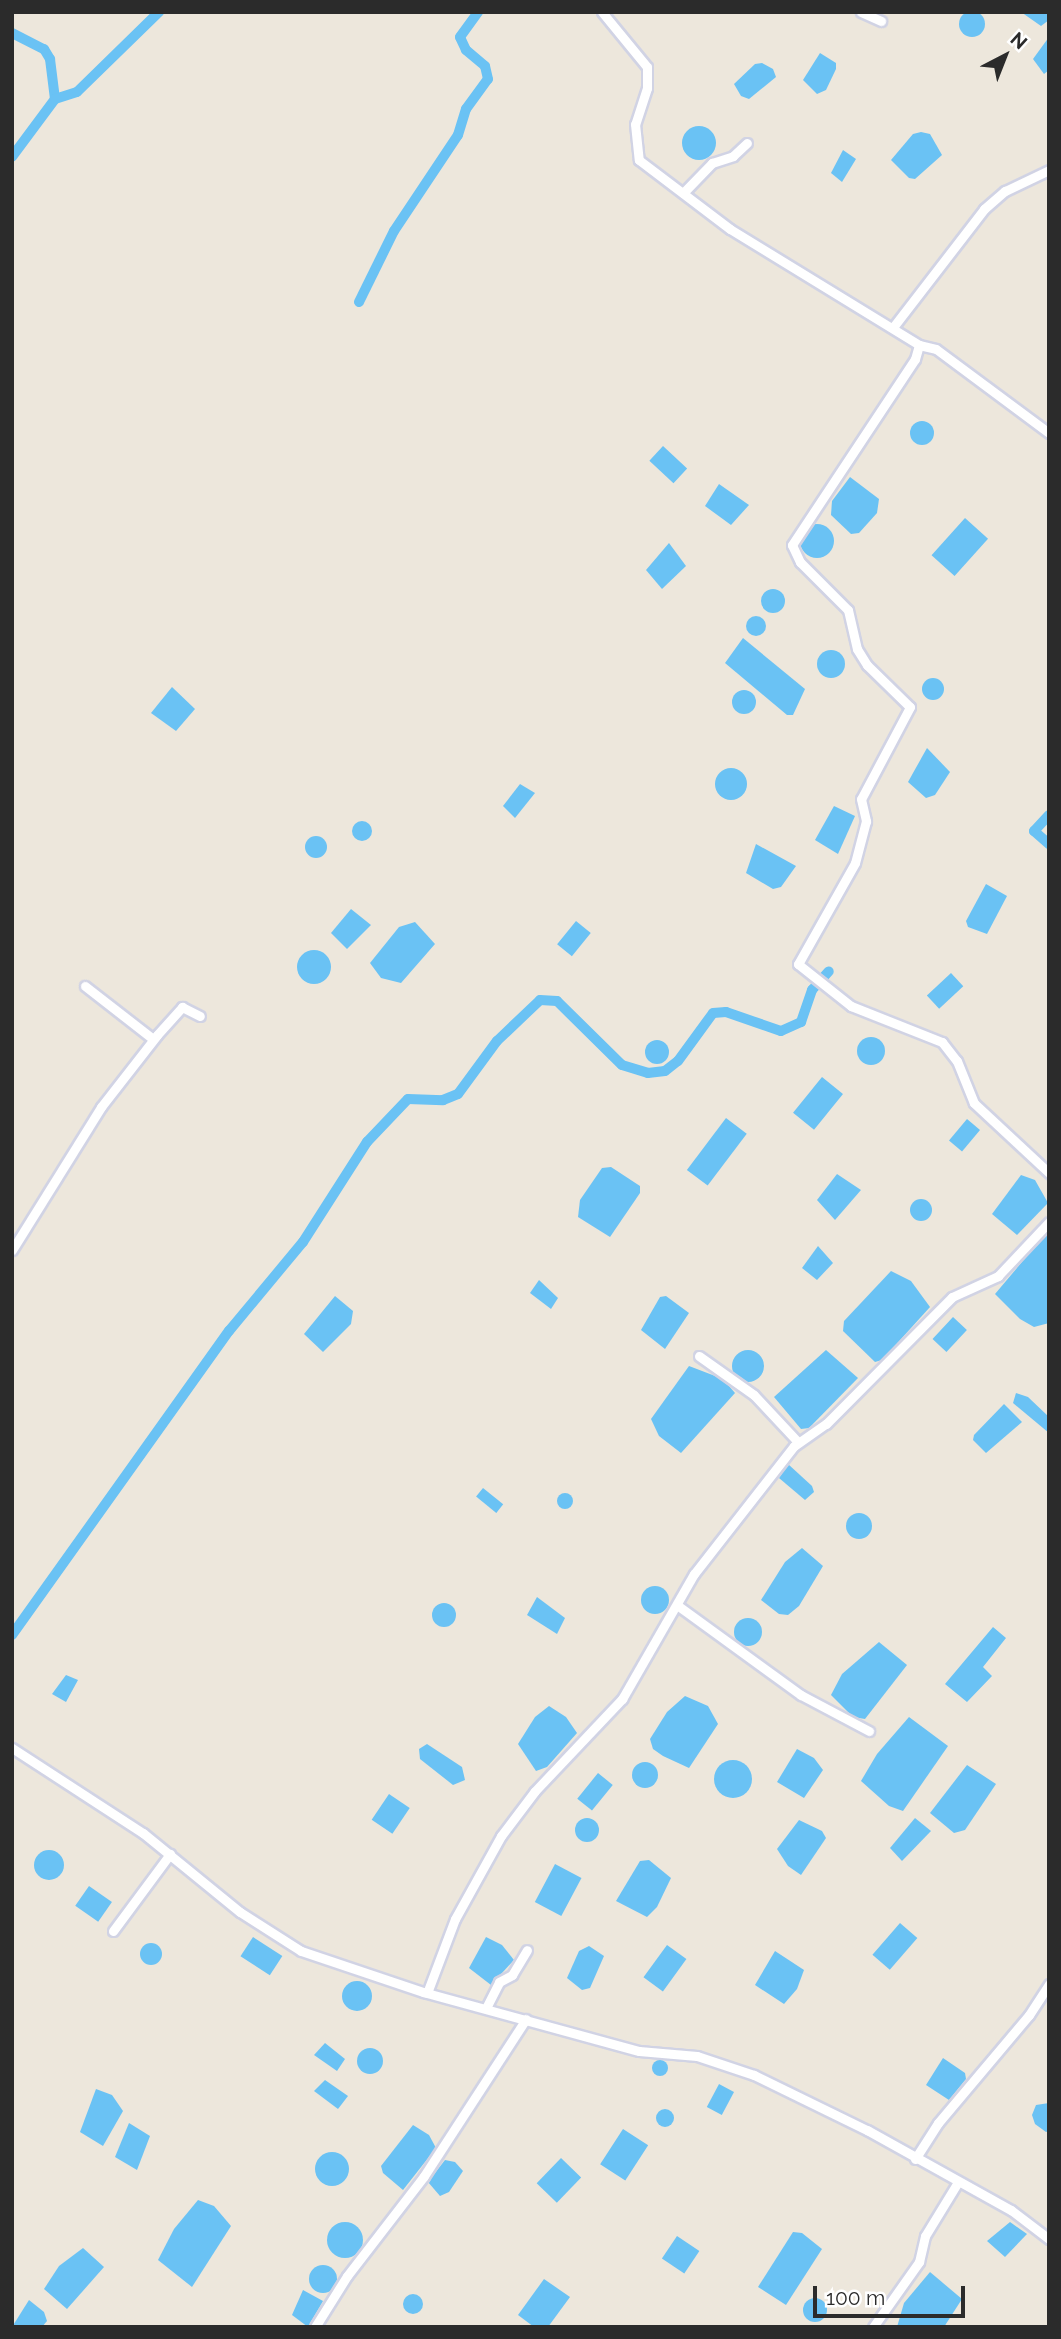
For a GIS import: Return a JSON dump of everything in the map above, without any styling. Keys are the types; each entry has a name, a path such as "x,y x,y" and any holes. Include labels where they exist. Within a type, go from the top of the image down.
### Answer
{"street":[{"path":"602,12 647,67 647,88 635,124 639,160 786,264 894,326 919,345 936,349 1049,433"},
{"path":"861,12 881,21"},
{"path":"683,193 712,163 733,156 747,143"},
{"path":"894,326 984,209 1005,191 1049,170"},
{"path":"919,345 915,359 792,545 800,562 848,610 857,649 867,665 910,707 861,799 866,821 855,863 797,964 828,991 868,1014 942,1042 957,1061 974,1102 1049,1173"},
{"path":"85,986 153,1039"},
{"path":"12,1250 101,1107 153,1039 182,1007 200,1016"},
{"path":"427,1993 455,1919 501,1836 535,1791 622,1699 701,1565 798,1442 825,1424 952,1297 998,1276 1049,1222"},
{"path":"699,1356 754,1395 798,1442"},
{"path":"677,1605 801,1695 869,1731"},
{"path":"12,1748 104,1805 273,1937 312,1955 427,1993 639,2051 697,2056 754,2075 867,2130 1011,2210 1049,2239"},
{"path":"113,1931 170,1854"},
{"path":"486,2008 499,1982 512,1975 527,1950"},
{"path":"915,2159 938,2123 1030,2015 1049,1984"},
{"path":"315,2327 347,2276 424,2176 526,2019"},
{"path":"873,2327 919,2262 925,2236 958,2182"}],"water":[{"path":"972,11 982,14 985,24 982,34 972,37 962,34 959,24 962,14"},
{"path":"1021,12 1049,12 1049,20 1041,26"},
{"path":"1049,37 1049,70 1044,74 1033,59"},
{"path":"820,53 836,63 836,69 826,90 817,94 803,80"},
{"path":"762,63 773,69 776,77 749,99 741,96 734,84 755,64"},
{"path":"699,126 711,131 716,143 711,155 699,160 687,155 682,143 687,131"},
{"path":"913,134 930,134 942,155 915,179 909,178 891,160"},
{"path":"843,150 856,159 842,182 831,173"},
{"path":"922,421 931,424 934,433 931,442 922,445 913,442 910,433 913,424"},
{"path":"663,446 687,469 673,483 649,461"},
{"path":"850,477 879,499 877,513 859,533 851,534 831,515 832,501"},
{"path":"719,484 749,505 731,525 705,506"},
{"path":"965,518 988,539 955,576 932,555"},
{"path":"817,524 829,529 834,541 829,553 817,558 805,553 800,541 805,529"},
{"path":"669,543 686,566 662,589 646,570"},
{"path":"773,589 782,592 785,601 782,610 773,613 764,610 761,601 764,592"},
{"path":"756,616 763,619 766,626 763,633 756,636 749,633 746,626 749,619"},
{"path":"743,638 805,689 793,715 787,715 725,663"},
{"path":"831,650 841,654 845,664 841,674 831,678 821,674 817,664 821,654"},
{"path":"929,678 937,678 944,685 944,693 937,700 929,700 922,693 922,685"},
{"path":"172,687 195,709 176,731 151,713"},
{"path":"744,690 755,697 756,702 749,713 744,714 733,707 732,702 739,691"},
{"path":"927,748 950,772 935,795 926,798 908,782"},
{"path":"731,768 742,773 747,784 742,795 731,800 720,795 715,784 720,773"},
{"path":"520,784 535,793 515,818 503,806"},
{"path":"834,806 855,816 838,854 815,840"},
{"path":"362,821 369,824 372,831 369,838 362,841 355,838 352,831 355,824"},
{"path":"316,836 324,839 327,847 324,855 316,858 308,855 305,847 308,839"},
{"path":"756,844 796,866 781,887 773,889 746,873"},
{"path":"986,884 1007,896 987,934 968,927 966,921"},
{"path":"351,909 371,925 347,949 331,933"},
{"path":"576,921 591,933 572,956 557,944"},
{"path":"415,922 435,944 401,983 381,978 370,963 399,927"},
{"path":"314,950 326,955 331,967 326,979 314,984 302,979 297,967 302,955"},
{"path":"951,973 963,986 939,1009 927,996"},
{"path":"871,1037 881,1041 885,1051 881,1061 871,1065 861,1061 857,1051 861,1041"},
{"path":"657,1040 666,1043 669,1052 666,1061 657,1064 648,1061 645,1052 648,1043"},
{"path":"822,1077 843,1094 814,1130 793,1113"},
{"path":"726,1118 747,1134 708,1186 687,1170"},
{"path":"967,1119 980,1130 962,1151 949,1140"},
{"path":"611,1167 640,1186 640,1193 610,1237 578,1217 580,1200 602,1168"},
{"path":"837,1174 861,1190 835,1220 817,1200"},
{"path":"1021,1175 1035,1180 1048,1203 1017,1235 992,1214"},
{"path":"921,1199 929,1202 932,1210 929,1218 921,1221 913,1218 910,1210 913,1202"},
{"path":"1049,1230 1049,1323 1034,1327 1020,1319 995,1294"},
{"path":"818,1246 833,1263 817,1280 802,1268"},
{"path":"891,1271 911,1281 930,1307 882,1360 875,1362 843,1331 844,1321"},
{"path":"539,1280 558,1298 551,1309 530,1293"},
{"path":"335,1296 353,1311 351,1324 323,1352 304,1334"},
{"path":"666,1296 689,1313 665,1349 641,1330 660,1297"},
{"path":"953,1317 967,1330 946,1352 933,1339"},
{"path":"748,1350 759,1355 764,1366 759,1377 748,1382 737,1377 732,1366 737,1355"},
{"path":"826,1350 858,1378 809,1428 801,1429 774,1397"},
{"path":"689,1366 723,1379 735,1393 681,1453 659,1436 651,1419"},
{"path":"1016,1393 1028,1397 1049,1417 1049,1433 1013,1403"},
{"path":"1004,1404 1022,1422 986,1453 973,1440 974,1435"},
{"path":"788,1464 812,1486 814,1492 805,1500 779,1478"},
{"path":"483,1488 503,1504 496,1513 476,1497"},
{"path":"565,1493 571,1495 571,1507 565,1509 559,1507 557,1501 559,1495"},
{"path":"859,1513 868,1517 872,1526 868,1535 859,1539 850,1535 846,1526 850,1517"},
{"path":"802,1548 823,1566 799,1606 788,1615 779,1614 761,1600 785,1562"},
{"path":"655,1586 665,1590 669,1600 665,1610 655,1614 645,1610 641,1600 645,1590"},
{"path":"537,1597 565,1618 557,1634 527,1615"},
{"path":"444,1603 455,1610 456,1615 449,1626 444,1627 433,1620 432,1615 439,1604"},
{"path":"748,1618 758,1622 762,1632 758,1642 748,1646 738,1642 734,1632 738,1622"},
{"path":"993,1627 1006,1638 983,1667 992,1676 967,1702 945,1684"},
{"path":"879,1642 907,1665 865,1719 853,1717 831,1695 842,1674"},
{"path":"66,1675 78,1680 66,1702 52,1694"},
{"path":"685,1696 708,1706 718,1724 689,1768 653,1749 650,1739 667,1712"},
{"path":"549,1706 566,1717 577,1733 547,1767 536,1771 518,1744 535,1717"},
{"path":"909,1717 948,1746 903,1811 889,1806 861,1781 877,1754"},
{"path":"427,1744 462,1767 465,1780 453,1785 420,1759 419,1749"},
{"path":"797,1749 814,1758 823,1770 804,1798 777,1782"},
{"path":"733,1760 747,1765 752,1779 747,1793 733,1798 719,1793 714,1779 719,1765"},
{"path":"645,1762 654,1766 658,1775 654,1784 645,1788 636,1784 632,1775 636,1766"},
{"path":"967,1765 996,1784 965,1830 954,1833 930,1813"},
{"path":"598,1773 613,1785 592,1811 577,1799"},
{"path":"389,1794 410,1808 392,1834 372,1820"},
{"path":"587,1818 595,1822 599,1830 595,1838 587,1842 579,1838 575,1830 579,1822"},
{"path":"915,1818 931,1831 902,1861 890,1848"},
{"path":"799,1820 822,1831 826,1838 801,1875 788,1866 777,1849"},
{"path":"49,1850 60,1854 64,1865 60,1876 49,1880 38,1876 34,1865 38,1854"},
{"path":"649,1860 671,1878 657,1907 647,1917 616,1901 640,1861"},
{"path":"555,1864 581,1878 561,1916 535,1902"},
{"path":"89,1886 112,1902 98,1922 75,1906"},
{"path":"900,1923 917,1938 890,1970 872,1955"},
{"path":"253,1937 282,1956 270,1975 240,1956"},
{"path":"486,1937 502,1945 514,1960 491,1985 469,1968"},
{"path":"151,1943 161,1950 162,1954 155,1964 151,1965 141,1958 140,1954 147,1944"},
{"path":"667,1945 686,1959 663,1991 643,1977"},
{"path":"589,1946 604,1956 590,1988 582,1990 567,1978 579,1951"},
{"path":"775,1951 804,1970 797,1989 784,2004 755,1985"},
{"path":"357,1981 368,1985 372,1996 368,2007 357,2011 346,2007 342,1996 346,1985"},
{"path":"325,2043 345,2059 337,2071 314,2055"},
{"path":"370,2048 379,2052 383,2061 379,2070 370,2074 361,2070 357,2061 361,2052"},
{"path":"943,2058 965,2073 966,2079 949,2100 926,2085"},
{"path":"660,2060 666,2062 666,2074 660,2076 654,2074 652,2068 654,2062"},
{"path":"325,2080 348,2096 338,2109 314,2091"},
{"path":"719,2084 734,2092 722,2115 707,2107"},
{"path":"96,2089 112,2095 123,2111 103,2146 80,2132"},
{"path":"1049,2103 1049,2131 1046,2132 1035,2124 1032,2115 1036,2105"},
{"path":"661,2109 669,2109 674,2118 672,2125 661,2127 656,2122 656,2114"},
{"path":"129,2123 150,2136 137,2170 115,2157"},
{"path":"413,2125 429,2135 436,2148 403,2190 383,2173 381,2166"},
{"path":"623,2129 648,2145 625,2181 600,2164"},
{"path":"332,2152 344,2157 349,2169 344,2181 332,2186 320,2181 315,2169 320,2157"},
{"path":"561,2158 581,2177 557,2203 537,2183"},
{"path":"445,2160 455,2162 463,2171 449,2192 440,2196 428,2182"},
{"path":"198,2200 214,2206 231,2226 192,2287 158,2260 174,2229"},
{"path":"345,2222 358,2227 363,2240 358,2253 345,2258 332,2253 327,2240 332,2227"},
{"path":"1010,2222 1027,2234 1005,2257 987,2241"},
{"path":"793,2232 802,2233 822,2249 786,2305 758,2287"},
{"path":"677,2236 699,2251 684,2273 662,2258"},
{"path":"83,2248 104,2267 67,2309 44,2289 59,2266"},
{"path":"323,2265 333,2269 337,2279 333,2289 323,2293 313,2289 309,2279 313,2269"},
{"path":"930,2272 962,2299 944,2327 897,2327 904,2303"},
{"path":"544,2279 570,2297 548,2327 534,2327 518,2315"},
{"path":"303,2290 323,2301 308,2327 292,2315"},
{"path":"413,2294 420,2297 423,2304 420,2311 413,2314 406,2311 403,2304 406,2297"},
{"path":"815,2298 824,2301 827,2310 824,2319 815,2322 806,2319 803,2310 806,2301"},
{"path":"29,2300 44,2312 47,2321 42,2327 12,2327"}],"waterway":[{"path":"55,99 77,92 159,12"},
{"path":"359,302 394,231 458,135 466,109 488,79 485,66 466,50 460,37 478,12"},
{"path":"12,33 44,49 50,59 55,99 12,157"},
{"path":"1049,815 1034,831 1049,844"},
{"path":"12,1635 229,1331 303,1242 367,1142 408,1099 443,1100 458,1094 497,1041 540,1000 557,1001 622,1065 648,1073 665,1071 678,1061 713,1013 726,1012 781,1031 801,1022 812,990 829,971"}]}
